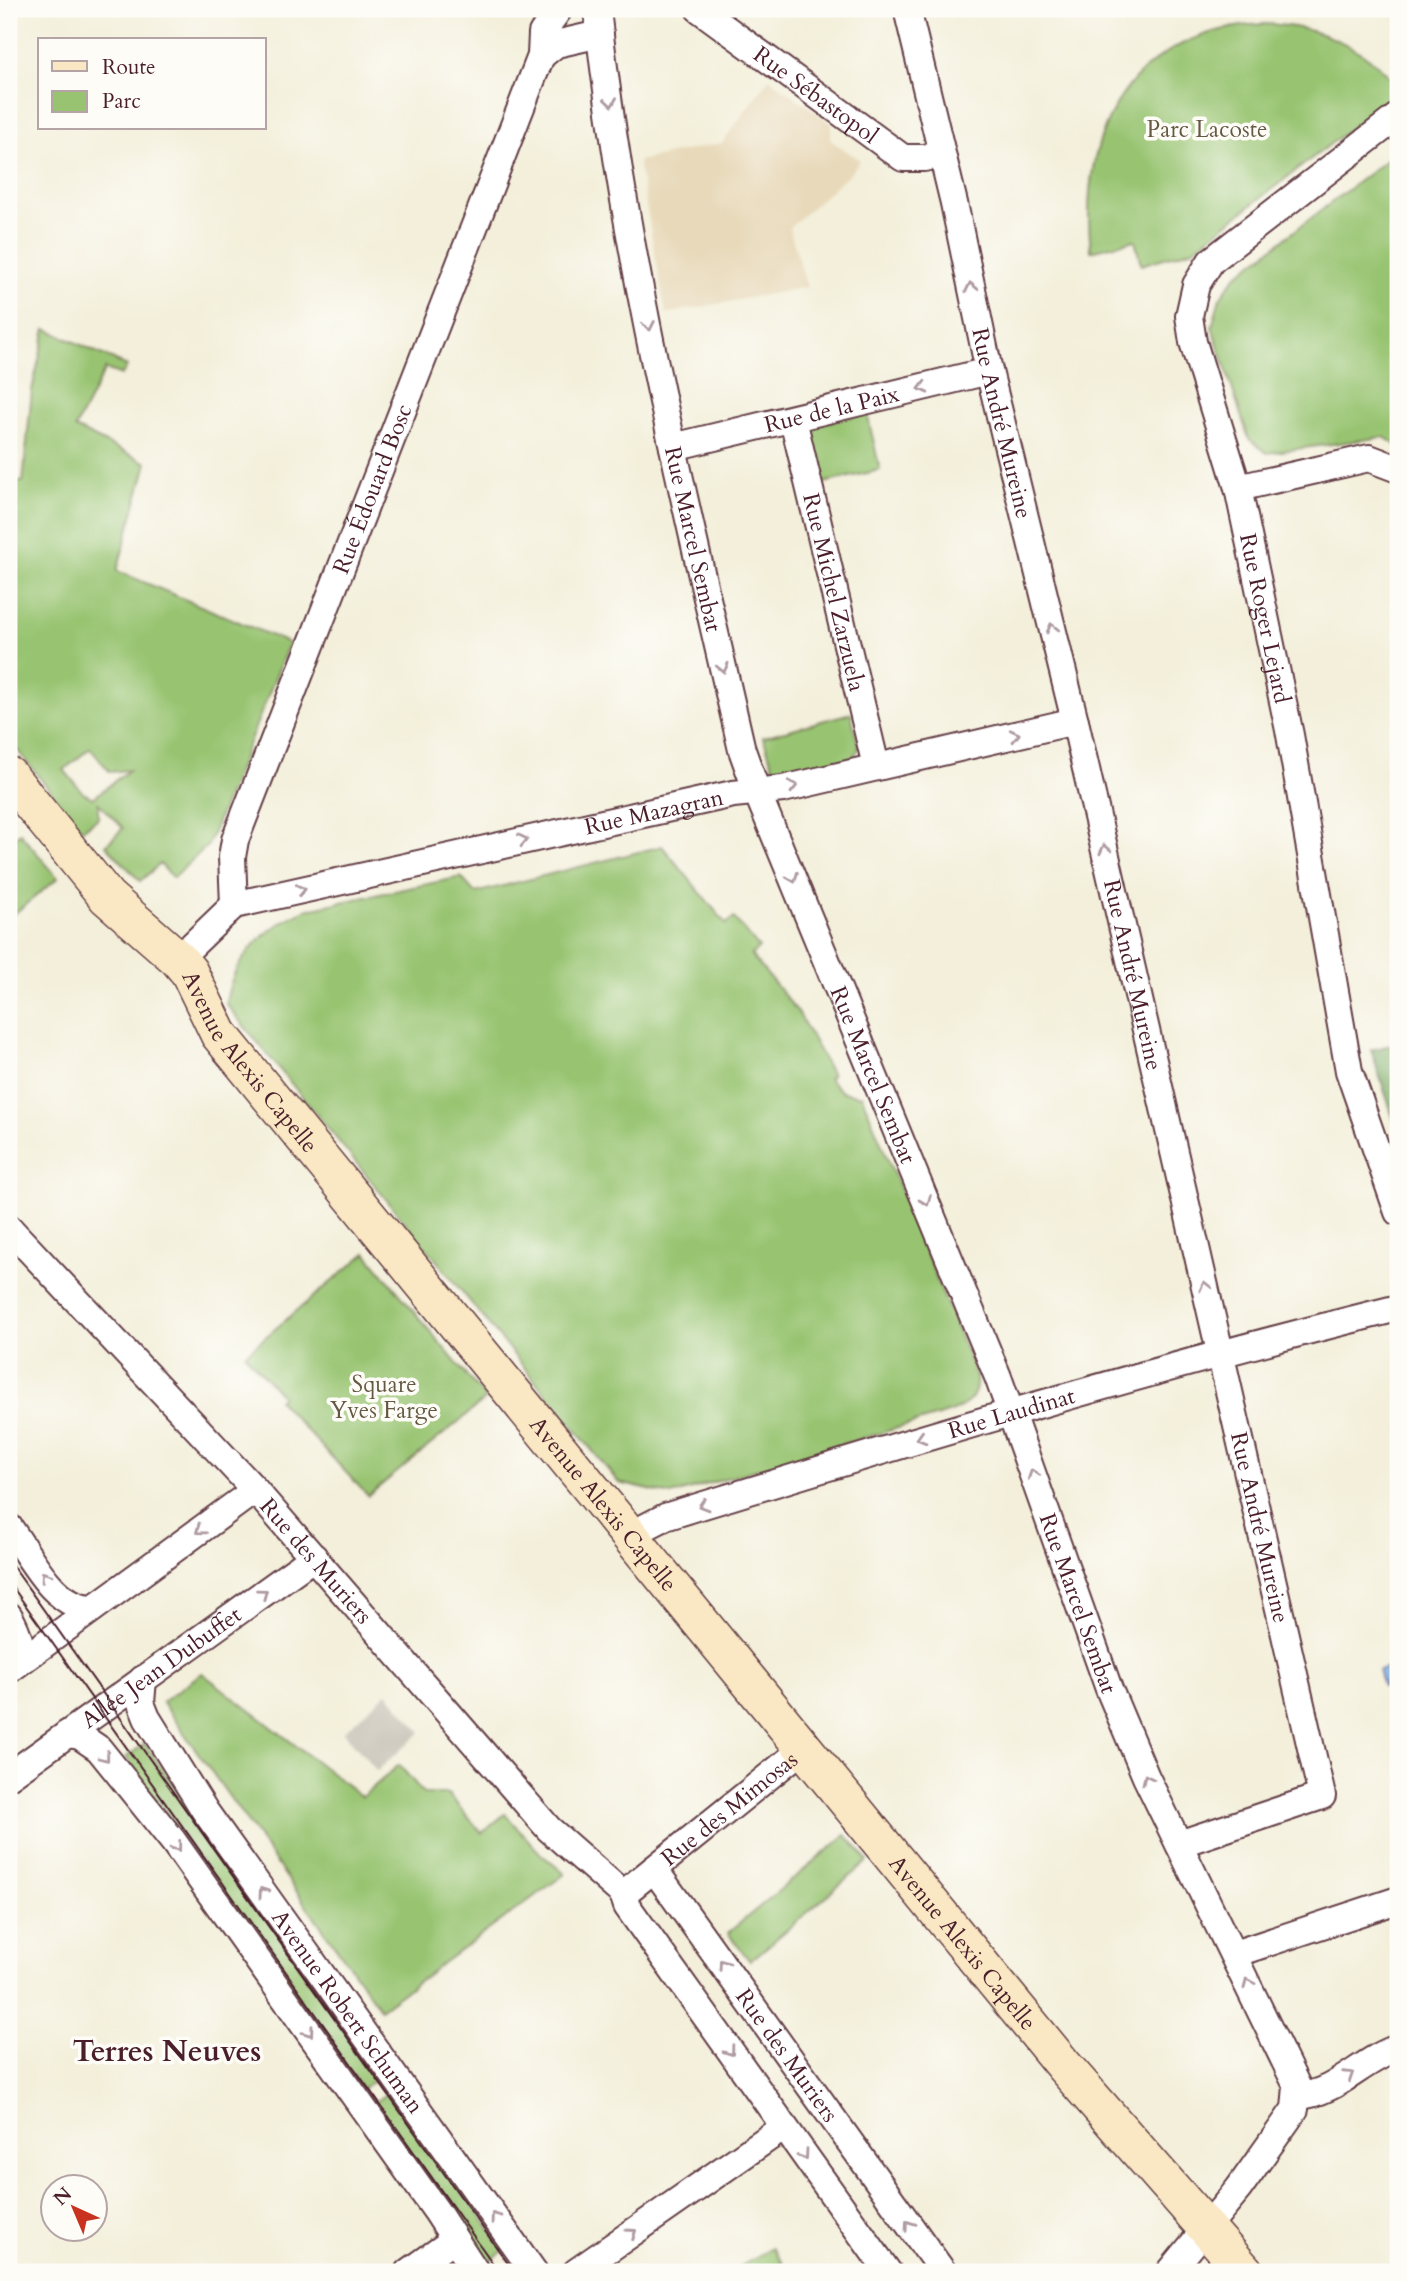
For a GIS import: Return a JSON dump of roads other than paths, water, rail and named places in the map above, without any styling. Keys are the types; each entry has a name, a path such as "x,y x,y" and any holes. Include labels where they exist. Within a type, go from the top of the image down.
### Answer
{"street":[{"name":"Rue Édouard Bosc","path":"234,905 232,857 235,840 541,56 542,33 559,9"},
{"name":"Rue Sébastopol","path":"699,9 903,158 924,158 941,154"},
{"name":"Rue André Mureine","path":"906,9 989,371 1075,721 1322,1796 1179,1844"},
{"path":"541,56 556,44 598,22"},
{"name":"Rue Marcel Sembat","path":"598,22 629,227 673,447 742,750 1010,1411 1109,1689 1179,1844 1297,2086 1298,2096"},
{"name":"Rue Roger Lejard","path":"1398,116 1211,261 1196,285 1189,316 1193,342 1238,488 1290,735 1349,1071 1398,1212"},
{"name":"Rue de la Paix","path":"673,447 989,371"},
{"name":"Rue Michel Zarzuela","path":"793,419 876,766"},
{"path":"1238,488 1369,458 1398,469"},
{"name":"Rue Mazagran","path":"234,905 1075,721"},
{"name":"Avenue Alexis Capelle","path":"9,776 107,897 178,959 189,972 219,1034 1064,2066 1205,2230 1245,2272"},
{"path":"178,959 234,905"},
{"name":"Rue des Muriers","path":"9,1228 255,1490 540,1820 624,1894 626,1906 888,2272"},
{"name":"Rue Laudinat","path":"630,1535 665,1517 1010,1411 1221,1352 1398,1308"},
{"path":"13,1667 255,1490"},
{"path":"9,1527 63,1598 82,1608 93,1608"},
{"name":"Allée Jean Dubuffet","path":"9,1776 314,1557"},
{"path":"9,1616 18,1633 21,1653 13,1667"},
{"name":"Avenue Robert Schuman","path":"144,1679 141,1703 205,1811 534,2272"},
{"name":"Avenue Robert Schuman","path":"67,1734 79,1736 99,1749 181,1852 476,2272"},
{"name":"Rue des Mimosas","path":"654,1869 804,1748"},
{"path":"624,1894 654,1869"},
{"name":"Rue des Muriers","path":"654,1869 943,2272"},
{"path":"1234,1954 1398,1900"},
{"path":"1170,2272 1286,2122 1298,2096 1311,2095 1328,2088 1383,2053 1398,2048"},
{"path":"576,2272 784,2127"},
{"path":"410,2272 454,2241"}],"water":[{"path":"1398,1664 1398,1682 1383,1687 1378,1671"}],"tram line":[{"path":"9,1561 514,2272"},
{"path":"9,1582 499,2272"}],"district":[{"name":"Terres Neuves","path":"167,2051"}],"park label":[{"name":"Parc Lacoste","path":"1207,129"},
{"name":"Square Yves Farge","path":"384,1397"}]}
